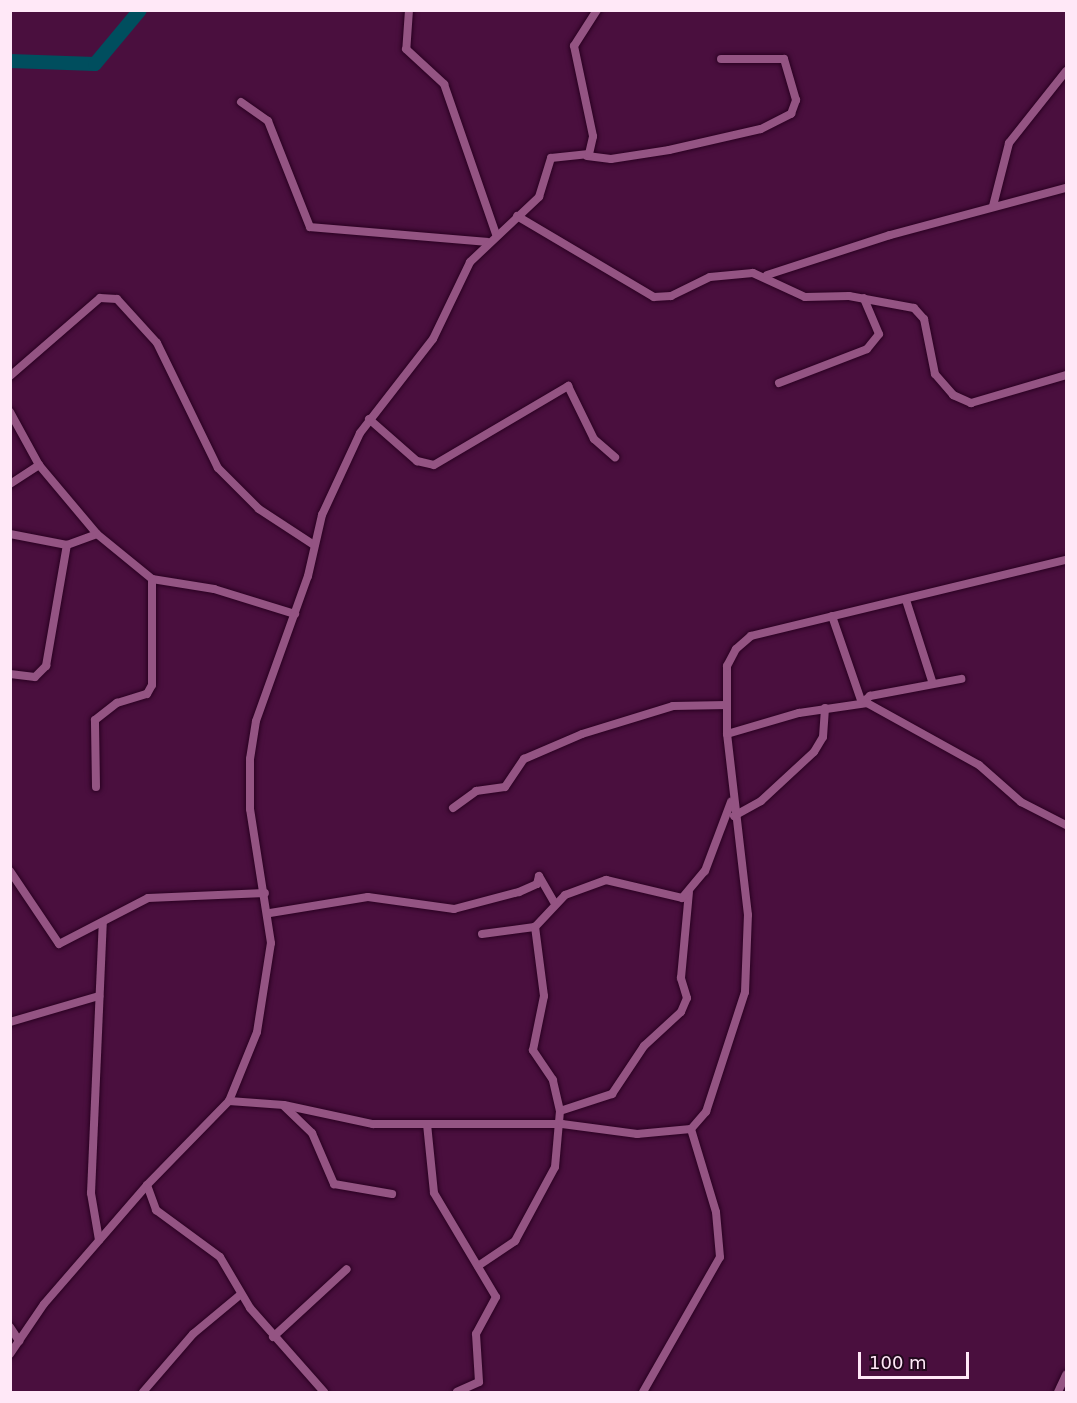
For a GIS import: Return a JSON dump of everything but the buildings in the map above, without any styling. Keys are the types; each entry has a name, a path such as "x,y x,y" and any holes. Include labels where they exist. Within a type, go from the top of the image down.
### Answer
{"street":[{"path":"409,10 406,49 444,84 496,234"},
{"path":"587,156 593,136 574,46 597,10"},
{"path":"10,1354 99,1240 147,1185 229,1101 257,1032 270,913 250,809 250,759 265,692 295,614 322,515 369,418 433,339 460,276 487,242 542,193 551,158 587,156 611,159 680,148 769,126 791,114 796,100 784,59 721,59"},
{"path":"993,206 1009,143 1066,71"},
{"path":"241,102 268,121 310,227 487,242"},
{"path":"517,216 654,297 671,296 710,277 767,276 993,206 1066,188"},
{"path":"767,276 805,297 864,298 919,311 931,367 958,398 980,403 1066,375"},
{"path":"10,376 100,298 117,299 157,343 218,468 259,509 314,544"},
{"path":"778,383 867,349 879,334 864,298"},
{"path":"369,418 417,461 434,465 568,386 594,438 615,458"},
{"path":"10,412 39,465 97,534 152,579 214,589 295,614"},
{"path":"10,483 39,465"},
{"path":"10,534 67,545 97,534"},
{"path":"10,674 35,677 46,666 67,545"},
{"path":"229,1101 284,1105 373,1124 562,1124 637,1134 691,1129 706,1112 745,992 748,915 732,801 727,734 727,666 736,649 751,636 1066,561"},
{"path":"96,788 95,720 117,703 147,694 152,685 152,579"},
{"path":"906,600 932,681"},
{"path":"832,616 862,703"},
{"path":"862,703 870,696 932,681 961,679"},
{"path":"727,734 825,708 862,703 929,734 979,765 1022,802 1066,825"},
{"path":"453,808 476,791 505,787 524,759 582,734 673,706 727,705"},
{"path":"734,816 761,801 814,752 825,730 825,708"},
{"path":"560,1111 612,1094 644,1046 681,1012 687,998 681,978 689,892 712,856 732,801"},
{"path":"10,871 59,944 148,898 265,893"},
{"path":"270,913 368,897 454,909 519,892 537,884 539,876 555,904"},
{"path":"482,934 535,927 555,904 606,880 671,899 689,892"},
{"path":"99,1240 91,1192 103,922"},
{"path":"478,1266 492,1252 512,1244 526,1223 553,1174 562,1124 553,1080 533,1050 544,996 535,927"},
{"path":"10,1022 99,996"},
{"path":"284,1105 312,1133 334,1184 392,1194"},
{"path":"427,1124 434,1193 496,1297 476,1334 479,1382 458,1392"},
{"path":"643,1392 720,1257 716,1212 691,1129"},
{"path":"147,1185 156,1210 220,1257 240,1295 273,1337 324,1392"},
{"path":"273,1337 346,1269"},
{"path":"143,1392 201,1326 240,1295"},
{"path":"10,1327 20,1341"},
{"path":"1058,1392 1066,1375"}],"waterway":[{"path":"10,61 95,64 140,10"}]}
